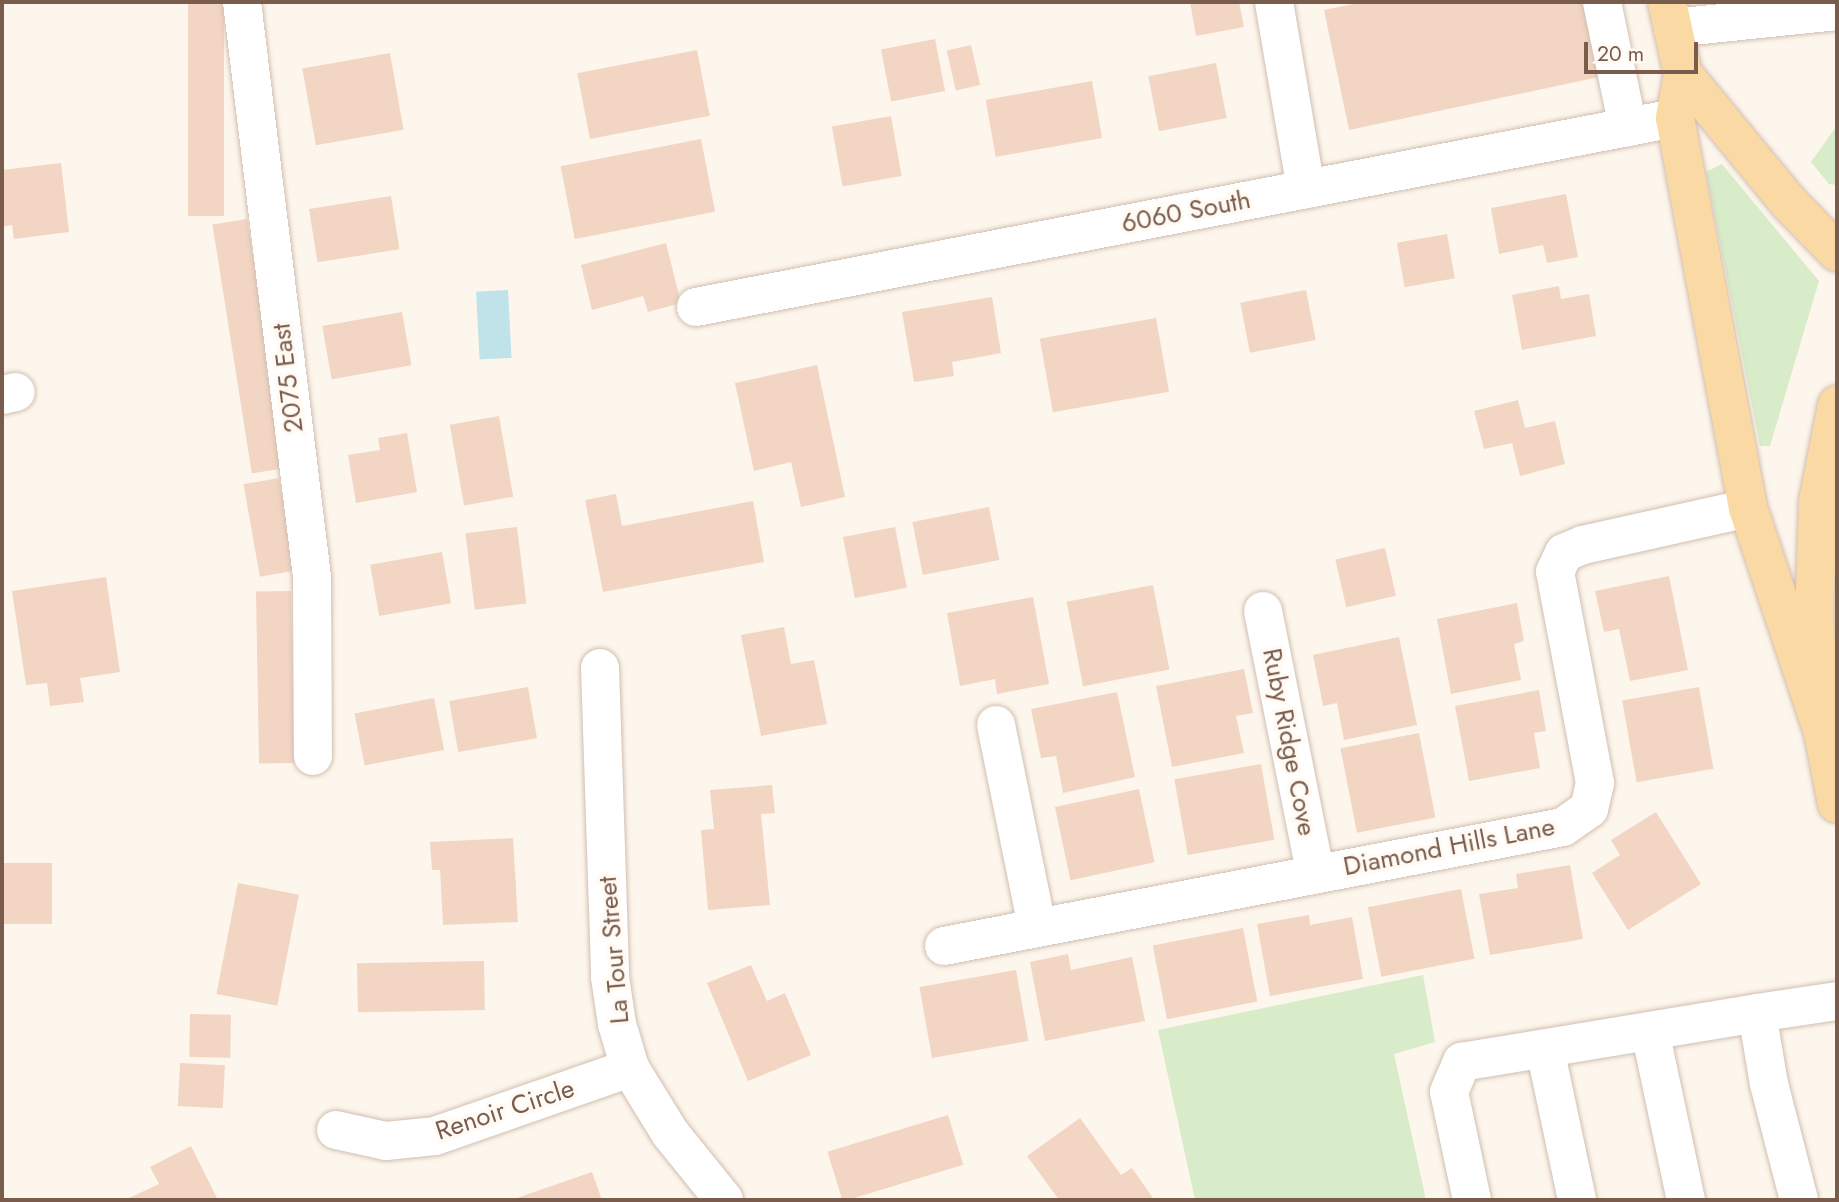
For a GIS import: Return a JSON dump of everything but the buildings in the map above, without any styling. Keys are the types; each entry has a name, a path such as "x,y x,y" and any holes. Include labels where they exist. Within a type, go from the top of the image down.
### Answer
{"main road":[{"path":"1670,15 1683,74 1675,118 1748,508 1830,730"},
{"path":"1683,74 1789,203 1837,251"},
{"path":"1837,405 1818,502 1815,560 1815,628 1830,730 1837,804"}],"street":[{"name":"2075 East","path":"242,2 312,577 313,756"},
{"path":"1275,2 1306,189"},
{"path":"1602,2 1628,127"},
{"path":"1670,15 1837,11"},
{"name":"6060 South","path":"696,307 1675,118"},
{"name":"Diamond Hills Lane","path":"944,946 1315,872 1563,827 1589,809 1595,783 1555,572 1564,553 1583,545 1748,508"},
{"name":"Ruby Ridge Cove","path":"1263,611 1315,872"},
{"name":"La Tour Street","path":"600,668 610,977 617,1024 630,1068 670,1133 724,1200"},
{"path":"996,725 1037,927"},
{"path":"1472,1200 1449,1092 1462,1062 1837,1001"},
{"path":"1757,1013 1769,1084 1799,1200"},
{"path":"1650,1031 1686,1200"},
{"path":"1545,1049 1577,1200"},
{"name":"Renoir Circle","path":"336,1130 386,1141 435,1136 630,1068"}],"green space":[{"path":"1836,127 1837,185 1829,184 1811,162"},
{"path":"1722,164 1819,281 1770,446 1760,446 1706,172"},
{"path":"1423,975 1435,1042 1394,1054 1426,1200 1195,1200 1158,1030"}],"water":[{"path":"508,290 512,358 480,360 476,292"}]}
